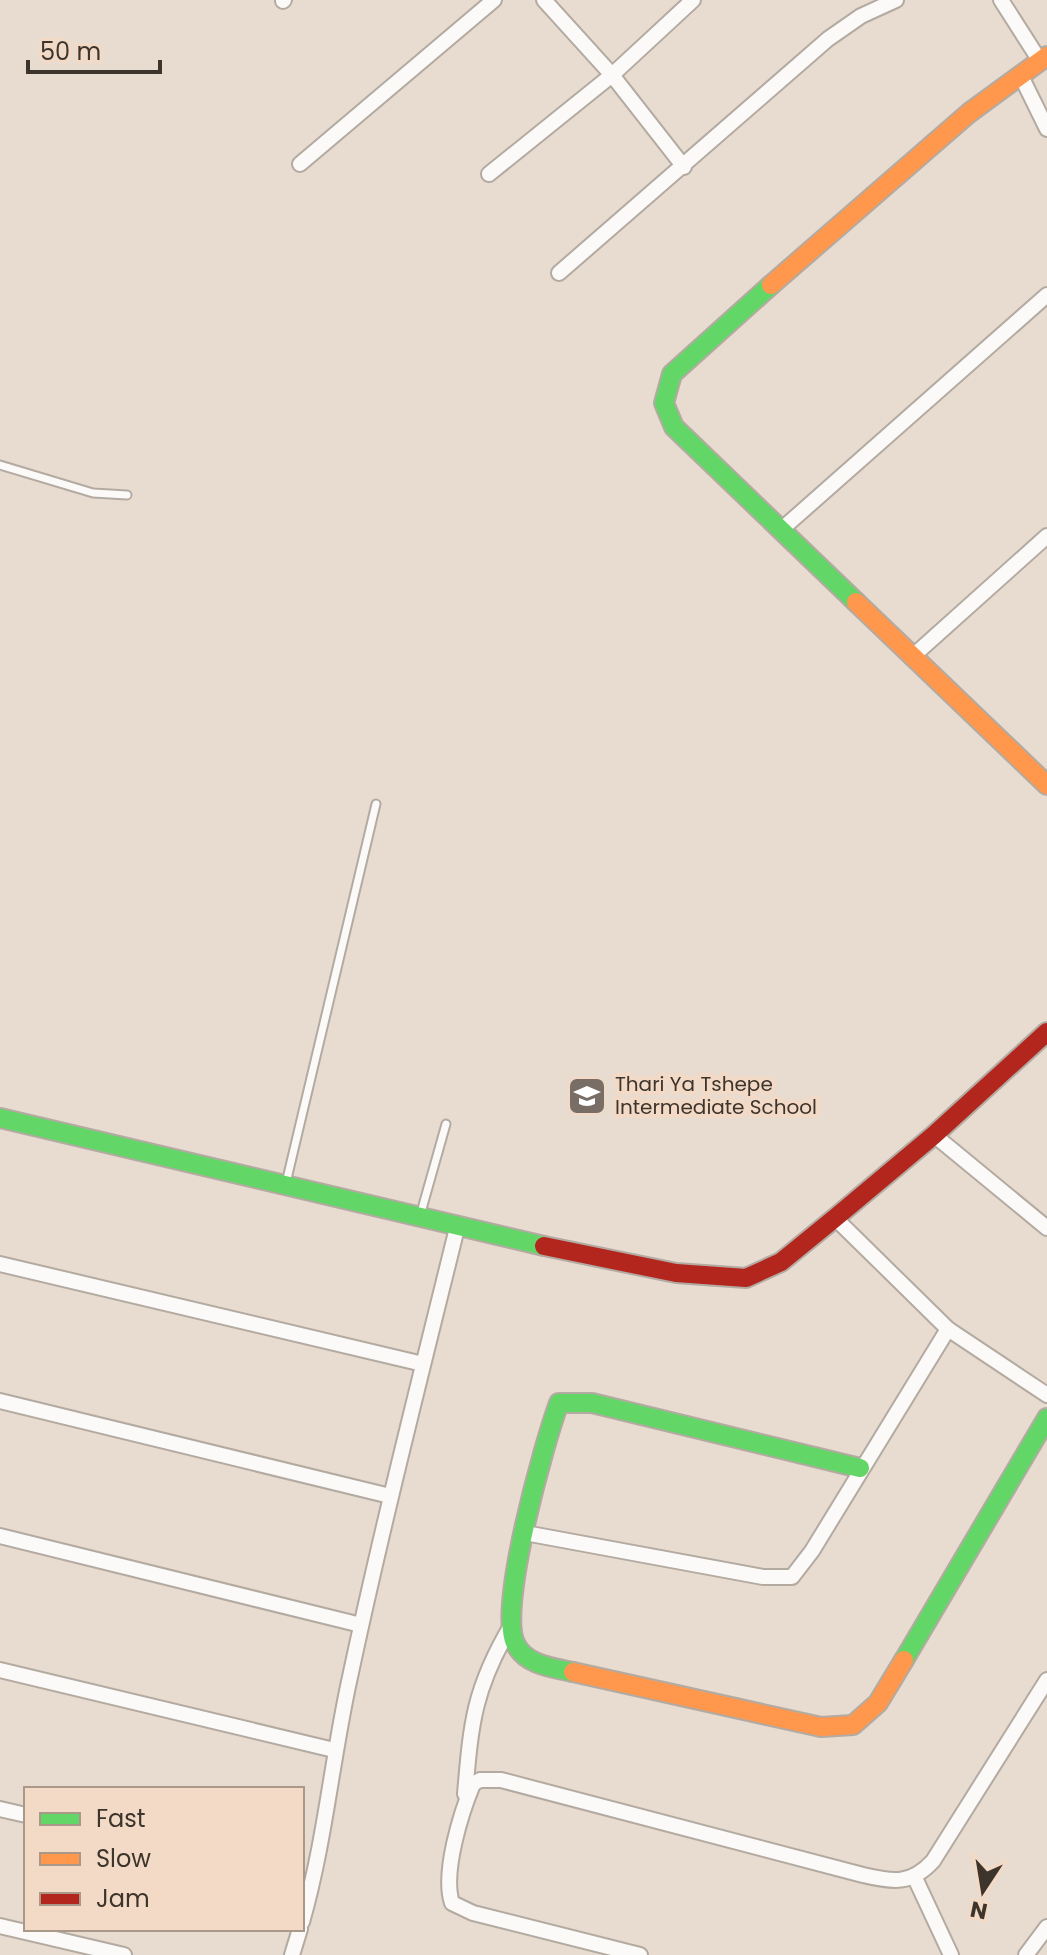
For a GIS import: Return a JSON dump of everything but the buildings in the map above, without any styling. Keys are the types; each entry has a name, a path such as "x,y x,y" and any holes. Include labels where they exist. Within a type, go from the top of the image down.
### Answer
{"street":[{"path":"300,164 494,0"},
{"path":"544,0 612,75 684,167"},
{"path":"489,174 612,75 693,0"},
{"path":"559,273 837,32 861,16 896,0"},
{"path":"1001,0 1044,59 969,113 712,335 667,383 664,403 674,427 1046,784"},
{"path":"1020,74 1047,129"},
{"path":"782,529 1047,295"},
{"path":"912,657 1047,536"},
{"path":"0,1118 457,1228 676,1273 729,1279 762,1273 835,1218 934,1135 1047,1032"},
{"path":"934,1135 1047,1228"},
{"path":"835,1218 948,1329 1047,1395"},
{"path":"304,1909 361,1625 457,1228"},
{"path":"0,1264 423,1364"},
{"path":"525,1533 781,1580 792,1577 801,1568 948,1329"},
{"path":"640,1955 473,1913 452,1903 449,1880 464,1807 470,1735 481,1683 512,1624 525,1533 554,1413 565,1400 592,1403 860,1468"},
{"path":"0,1401 390,1496"},
{"path":"512,1624 519,1651 545,1666 821,1727 853,1725 878,1703 1047,1418"},
{"path":"0,1536 361,1625"},
{"path":"0,1670 334,1750"},
{"path":"464,1807 473,1784 480,1780 501,1780 863,1875 892,1881 915,1878 942,1849 1047,1680"},
{"path":"0,1809 24,1815"},
{"path":"915,1878 951,1955"},
{"path":"0,1926 124,1955"},
{"path":"1026,1955 1047,1927"},
{"path":"292,1955 299,1931"}],"lane":[{"path":"0,465 93,493 127,495"},
{"path":"285,1187 376,804"},
{"path":"420,1218 446,1124"}],"traffic: fast":[{"path":"771,285 672,374 664,403 674,427 856,602"},
{"path":"0,1118 544,1246"},
{"path":"573,1672 540,1664 525,1656 515,1643 511,1624 517,1562 525,1525 559,1403 592,1403 860,1468"},
{"path":"904,1660 1047,1418"}],"traffic: slow":[{"path":"771,285 969,113 1047,56"},
{"path":"856,602 1047,785"},
{"path":"573,1672 821,1727 853,1725 878,1703 904,1660"}],"traffic: jam":[{"path":"544,1246 676,1273 746,1278 781,1262 835,1218 934,1135 1047,1032"}],"place":[{"name":"Thari Ya Tshepe Intermediate School","path":"587,1096"}]}
